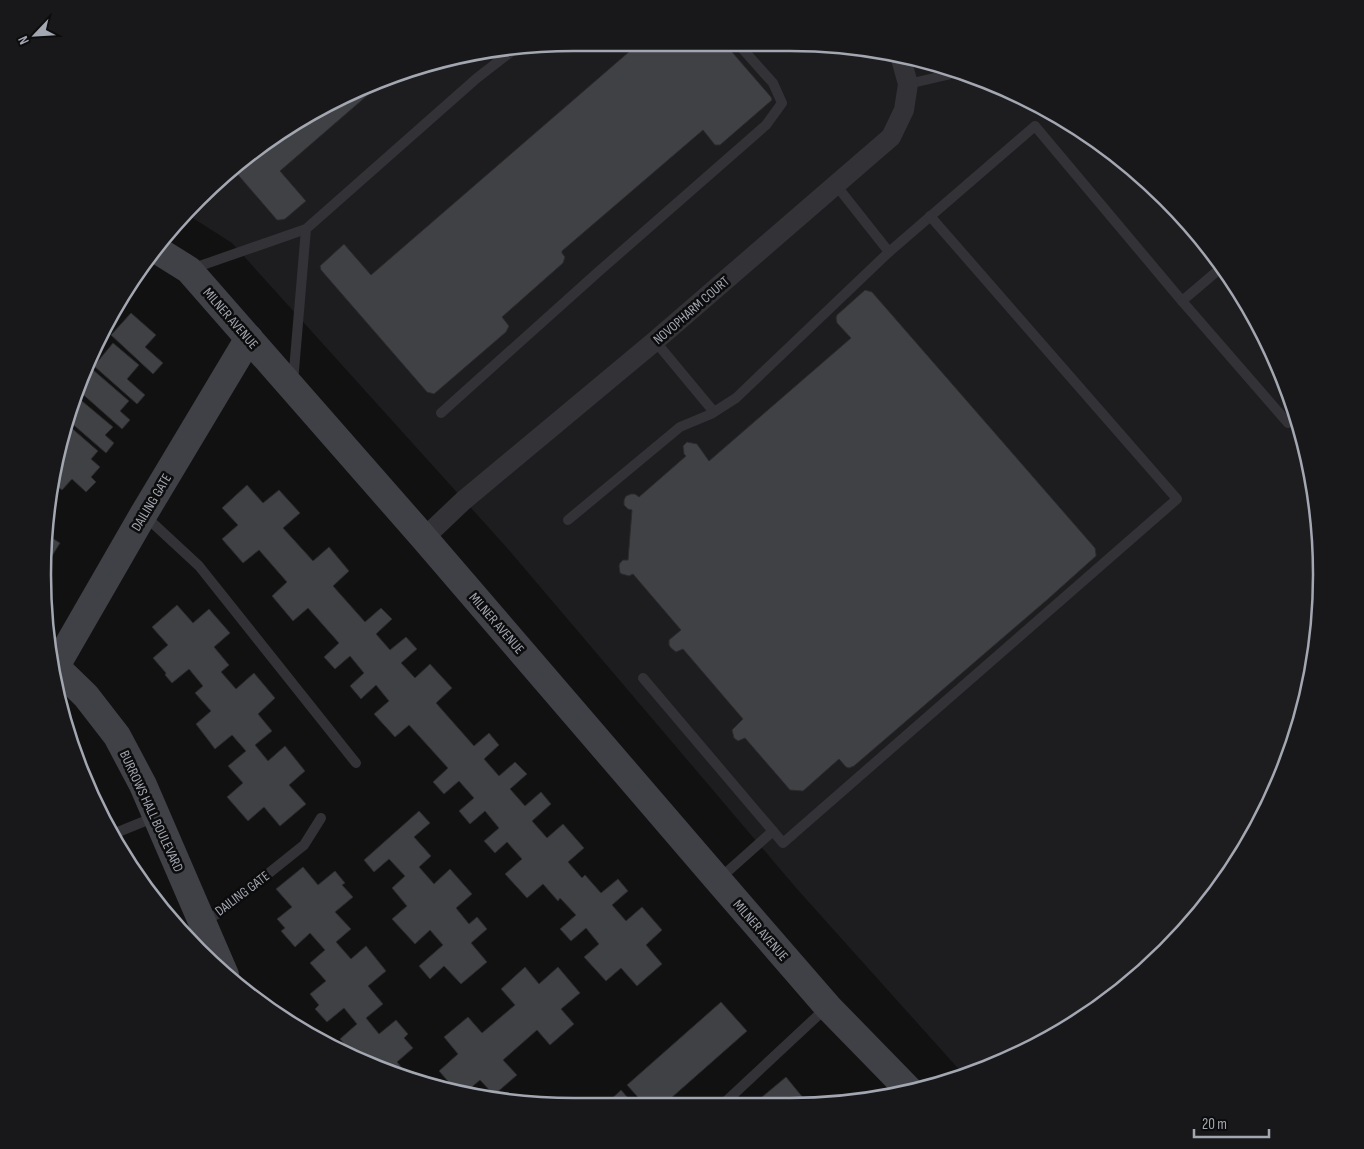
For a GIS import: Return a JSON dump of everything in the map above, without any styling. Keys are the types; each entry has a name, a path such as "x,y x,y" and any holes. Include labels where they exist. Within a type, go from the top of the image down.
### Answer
{"main road":[{"name":"MILNER AVENUE","path":"162,252 189,270 424,538 828,1007 904,1085"},
{"name":"DAILING GATE","path":"58,658 249,338"},
{"name":"BURROWS HALL BOULEVARD","path":"60,671 86,696 116,736 143,785 216,955"}],"street":[{"name":"NOVOPHARM COURT","path":"424,538 463,501 655,342 891,137 904,110 908,84 902,64"}],"lane":[{"path":"440,412 766,125 782,104 773,83 744,51"},
{"path":"189,270 306,229 477,78 505,56"},
{"path":"908,84 946,75"},
{"path":"568,520 680,427 714,412 736,398 889,252 1035,126 1288,423"},
{"path":"836,184 889,252"},
{"path":"643,678 783,843 1177,499 930,216"},
{"path":"292,387 306,229"},
{"path":"1182,300 1216,272"},
{"path":"655,342 714,412"},
{"path":"143,515 199,566 356,763"},
{"path":"119,832 156,816"},
{"name":"DAILING GATE","path":"201,922 219,913 304,845 321,818"},
{"path":"718,880 773,831"},
{"path":"730,1098 828,1007"}],"shaded area":[{"path":"574,51 824,52 892,61 958,79 1021,105 1051,121 1108,159 1135,181 1183,229 1205,256 1243,313 1259,343 1285,406 1295,439 1303,472 1312,540 1312,609 1308,643 1303,677 1285,743 1259,806 1243,836 1205,893 1183,920 1135,968 1080,1010 1051,1028 1021,1044 959,1070 797,889 508,549 232,243 192,218 229,181 256,159 313,121 343,105 406,79 472,61 540,52"}],"building":[{"path":"630,51 731,51 771,97 772,100 720,145 715,145 703,130 562,251 565,257 563,263 502,317 509,326 506,332 434,394 427,392 321,270 320,266 344,244 371,275"},
{"path":"371,92 280,171 306,201 285,219 277,220 237,174 284,139 313,121"},
{"path":"865,290 872,292 1095,548 1096,556 854,766 846,767 839,759 803,791 790,790 745,738 738,741 734,738 732,730 743,719 683,649 676,652 671,648 669,640 681,630 633,574 629,576 620,573 620,563 623,560 628,560 632,510 624,505 624,500 626,496 631,494 639,497 686,456 683,446 687,442 697,444 709,461 851,338 837,323 836,318"},
{"path":"131,313 156,335 145,347 163,363 153,374 111,335"},
{"path":"113,343 139,365 127,379 145,395 137,404 94,366"},
{"path":"93,370 129,401 120,411 130,420 122,429 83,395"},
{"path":"81,400 113,427 105,435 114,443 106,453 73,425"},
{"path":"72,429 98,451 91,459 100,467 91,477 96,482 86,492 72,479 62,490 59,487 61,472"},
{"path":"247,485 263,503 279,490 300,513 283,528 313,561 329,547 349,571 333,586 365,622 381,608 392,619 376,634 390,650 406,637 417,649 401,663 415,678 430,664 452,688 436,703 474,746 489,733 499,745 484,759 499,776 515,762 527,774 510,789 525,806 541,792 551,804 532,821 547,838 563,824 584,848 568,862 582,878 585,875 601,893 618,879 628,891 612,905 626,921 642,907 662,930 646,945 662,964 637,986 621,968 606,981 584,957 599,944 586,928 571,941 560,929 576,915 560,898 558,901 543,884 527,898 505,874 522,859 507,842 495,853 484,841 499,828 485,811 470,824 459,811 474,798 459,781 444,794 433,782 448,768 409,725 395,737 374,714 389,701 376,685 361,699 350,686 364,673 350,656 335,669 324,657 339,643 308,608 293,621 272,596 287,582 259,550 243,563 222,539 238,525 222,508"},
{"path":"52,538 60,543 52,557"},
{"path":"177,605 193,623 209,609 230,633 214,647 229,665 221,672 236,689 254,673 275,698 258,714 272,731 255,745 268,761 285,746 305,771 289,785 306,804 280,826 264,807 248,821 227,797 243,783 228,766 246,751 232,735 215,749 196,724 211,711 195,693 203,686 189,669 172,683 153,658 168,645 152,627"},
{"path":"419,811 430,823 414,837 431,856 419,867 434,884 450,869 472,894 456,908 469,924 477,917 487,929 471,943 487,962 461,984 444,966 430,979 419,966 443,945 430,930 415,944 392,919 407,906 392,888 405,876 389,859 374,872 364,860"},
{"path":"303,867 318,885 335,871 345,883 342,885 353,897 335,912 351,929 336,942 351,959 366,946 386,971 368,986 383,1004 366,1018 379,1034 396,1020 408,1034 404,1038 413,1048 397,1062 403,1069 345,1045 340,1039 357,1024 344,1008 327,1022 315,1009 319,1005 310,994 326,981 310,963 325,950 310,933 295,947 281,931 285,928 277,919 292,907 276,889"},
{"path":"525,967 539,984 558,967 580,993 561,1009 574,1024 550,1045 537,1030 503,1060 517,1075 498,1092 490,1091 480,1080 471,1088 449,1082 439,1071 458,1054 444,1037 468,1017 482,1033 515,1005 501,989"},
{"path":"721,1002 747,1031 671,1098 639,1098 627,1085"},
{"path":"786,1077 803,1098 790,1098 761,1098"},
{"path":"621,1090 628,1098 612,1098"}]}
